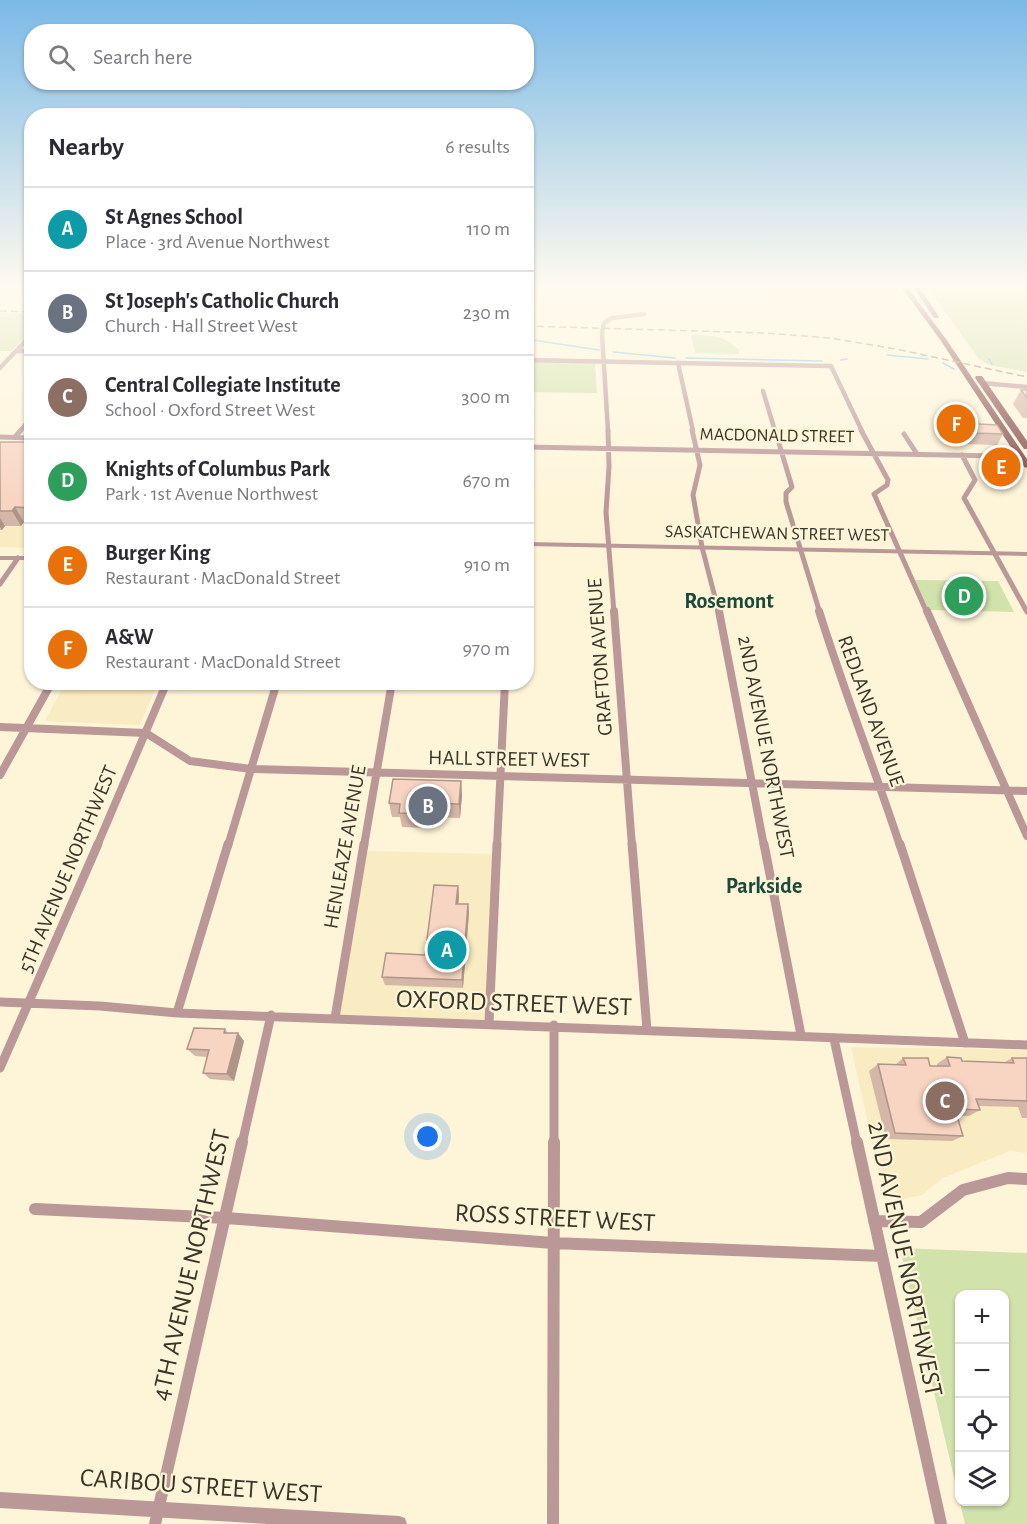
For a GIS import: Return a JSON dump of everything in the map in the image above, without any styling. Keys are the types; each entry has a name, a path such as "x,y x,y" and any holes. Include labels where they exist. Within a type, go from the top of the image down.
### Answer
{"main road":[{"path":"957,359 1027,465"},
{"path":"966,359 1027,447"}],"street":[{"path":"534,360 831,366 872,453 888,480 887,485 874,494 1027,836"},
{"name":"GRAFTON AVENUE","path":"604,361 610,483 606,512 647,1030"},
{"name":"2ND AVENUE NORTHWEST","path":"678,363 700,465 693,495 702,547 717,603 801,1035"},
{"path":"982,383 1027,387"},
{"name":"REDLAND AVENUE","path":"763,391 792,487 786,493 786,502 843,690 881,788 965,1042"},
{"path":"15,438 24,427"},
{"path":"904,434 916,454"},
{"path":"0,437 24,438"},
{"name":"MACDONALD STREET","path":"534,447 1005,456"},
{"path":"962,455 975,480 964,498 1027,612"},
{"name":"SASKATCHEWAN STREET WEST","path":"534,544 1027,554"},
{"path":"0,558 24,558"},
{"path":"0,584 18,558"},
{"path":"0,775 48,690"},
{"name":"5TH AVENUE NORTHWEST","path":"0,1068 164,690"},
{"path":"177,1013 275,690"},
{"name":"HENLEAZE AVENUE","path":"335,1018 391,690"},
{"path":"489,1023 505,690"},
{"name":"HALL STREET WEST","path":"0,728 146,733 190,760 251,769 1027,791"},
{"name":"OXFORD STREET WEST","path":"0,1002 100,1006 177,1013 554,1025 801,1035 834,1039 1027,1045"},
{"name":"4TH AVENUE NORTHWEST","path":"157,1516 271,1015"},
{"path":"553,1524 554,1025"},
{"name":"2ND AVENUE NORTHWEST","path":"834,1039 941,1524"},
{"path":"874,1221 921,1222 963,1190 1008,1178 1027,1179"},
{"name":"ROSS STREET WEST","path":"34,1209 226,1218 553,1243 882,1256"},
{"name":"CARIBOU STREET WEST","path":"0,1500 157,1516 399,1524"}],"shaded area":[{"path":"0,443 24,444 24,548 0,547"},
{"path":"61,690 155,690 140,725 45,721"},
{"path":"362,851 497,854 489,1023 335,1018"},
{"path":"851,1047 1027,1050 1027,1153 1010,1151 943,1178 922,1195 898,1200 885,1199"}],"green space":[{"path":"979,359 1027,359 1027,372 989,365"},
{"path":"534,362 595,363 597,393 534,392"},
{"path":"915,580 998,581 1014,612 928,610"},
{"path":"900,1248 1027,1253 1027,1524 965,1524 961,1506 1009,1506 1009,1290 955,1290 955,1482"}],"building":[{"path":"1021,390 1027,390 1027,398"},
{"path":"948,409 969,409 979,424 997,425 1003,434 972,433 961,416 952,415"},
{"path":"0,442 24,442 24,508 15,507 12,511 0,511"},
{"path":"992,451 1015,451 1020,458 997,458"},
{"path":"393,779 461,781 459,804 427,803 425,814 399,813 400,804 389,803"},
{"path":"434,885 458,886 456,904 468,904 462,980 382,977 386,953 425,955"},
{"path":"194,1028 225,1029 224,1033 238,1033 227,1074 203,1073 209,1050 187,1049"},
{"path":"947,1057 961,1058 962,1061 1014,1063 1012,1058 1027,1058 1027,1101 976,1099 980,1110 955,1109 963,1136 895,1133 878,1064 906,1065 903,1058 928,1058 930,1066 950,1066"}],"waterway":[{"path":"737,359 822,361"},
{"path":"841,360 846,359"},
{"path":"989,359 992,364"},
{"path":"943,363 954,369"}],"railway":[{"path":"943,359 1027,377"}],"place":[{"name":"A&W","path":"956,424"},
{"name":"Burger King","path":"1001,467"},
{"name":"Knights of Columbus Park","path":"964,596"},
{"name":"St Joseph's Catholic Church","path":"428,806"},
{"name":"St Agnes School","path":"447,950"},
{"name":"Central Collegiate Institute","path":"945,1101"}],"district":[{"name":"Rosemont","path":"729,601"},
{"name":"Parkside","path":"764,886"}]}
